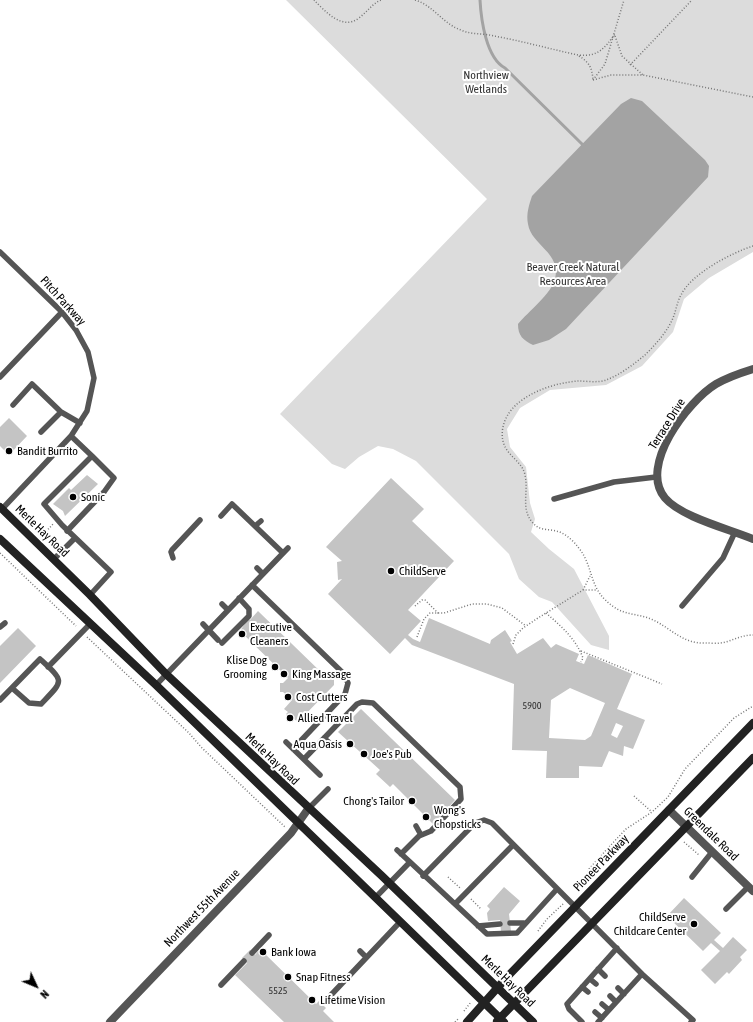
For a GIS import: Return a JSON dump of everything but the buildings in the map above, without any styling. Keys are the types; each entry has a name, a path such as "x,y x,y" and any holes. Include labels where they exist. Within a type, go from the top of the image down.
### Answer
{"main road":[{"name":"Merle Hay Road","path":"1,509 54,559 166,674 308,809 389,883 533,1022"},
{"path":"0,539 156,685 484,1002 500,1021 514,1003 753,758"},
{"name":"Pioneer Parkway","path":"467,1022 484,1002 753,723"}],"street":[{"name":"Terrace Drive","path":"656,477 659,459 697,399 716,384 737,374 753,369"},
{"path":"656,477 661,492 671,505 681,511 753,539"},
{"name":"Northwest 55th Avenue","path":"110,1022 291,833 308,809"},
{"name":"Greendale Road","path":"669,810 751,889"}],"lane":[{"name":"Pitch Parkway","path":"0,252 62,312 76,330 88,352 94,378 87,411 72,436 1,509"},
{"path":"0,377 62,312"},
{"path":"13,404 32,384 61,412 80,423"},
{"path":"42,432 61,412"},
{"path":"67,531 104,492 114,478 72,436"},
{"path":"90,595 111,572 67,531 44,504 92,456"},
{"path":"554,499 614,482 656,477"},
{"path":"221,516 232,504 283,553"},
{"path":"237,509 243,504"},
{"path":"174,558 171,552 172,550 200,520"},
{"path":"255,526 261,521"},
{"path":"682,606 723,558 735,532"},
{"path":"54,559 75,538"},
{"path":"156,685 288,548"},
{"path":"257,568 263,574"},
{"path":"252,585 343,673 348,683 345,694 293,749"},
{"path":"203,624 220,642 249,616 249,609 239,598"},
{"path":"222,604 228,610"},
{"path":"0,627 5,622"},
{"path":"48,667 90,624"},
{"path":"0,700 40,659 58,676 59,681 57,687 41,704 28,703 12,688"},
{"path":"304,759 357,704 362,702 374,703 460,787 461,799 431,830 421,835 401,854"},
{"path":"324,738 332,745"},
{"path":"286,742 320,775"},
{"path":"308,809 328,789"},
{"path":"423,876 479,820 492,823 557,890 618,948 642,974 693,1021"},
{"path":"416,826 421,835"},
{"path":"455,904 513,845"},
{"path":"397,850 423,876 487,934 516,933 557,890"},
{"path":"692,877 712,852"},
{"path":"375,898 410,862"},
{"path":"726,909 751,889"},
{"path":"331,995 400,922"},
{"path":"478,926 500,924"},
{"path":"510,924 524,924"},
{"path":"252,952 269,935"},
{"path":"582,1022 569,1009 567,1004 618,948"},
{"path":"360,952 366,958"},
{"path":"221,985 244,961"},
{"path":"598,969 605,976"},
{"path":"595,1012 600,1020 642,974"},
{"path":"590,979 596,984"},
{"path":"582,987 588,992"},
{"path":"618,988 624,994"},
{"path":"576,994 582,999"},
{"path":"610,996 616,1002"},
{"path":"602,1004 609,1010"}],"path":[{"path":"314,0 336,20 346,22 358,19 376,2 381,0"},
{"path":"415,0 422,2 440,17 460,30 479,35 492,35 578,55 588,56 605,48 615,34"},
{"path":"593,80 604,64 615,34 624,0"},
{"path":"630,65 692,0"},
{"path":"615,34 622,56 630,65 643,75"},
{"path":"578,55 588,62 592,71 593,80"},
{"path":"593,80 611,75 643,75 753,97"},
{"path":"753,246 735,253 714,265 686,287 680,296 667,330 635,363 605,381 577,381 550,386 519,402 509,413 502,427 502,438 506,449 522,467 525,475 525,504 528,518 534,525 542,529 562,533 570,540 584,557 590,576 597,590 614,607 631,614 652,619 686,640 703,644 724,643 745,635 753,635"},
{"path":"0,553 189,733 201,747 291,833"},
{"path":"513,644 516,635 526,626 582,590 590,576"},
{"path":"582,590 597,590"},
{"path":"415,606 422,600 425,600 439,614"},
{"path":"417,637 427,615 430,613 439,614 472,604 494,605 509,612 526,626"},
{"path":"546,613 565,630 581,651 583,658 581,662"},
{"path":"581,651 662,684"},
{"path":"580,890 590,869 609,847 626,829 652,812 668,797 685,769 708,744 734,718 753,706"},
{"path":"634,796 652,812"},
{"path":"684,842 705,859"},
{"path":"536,934 553,912 569,901"}],"green space":[{"name":"Beaver Creek Natural Resources Area","path":"286,0 753,0 753,252 709,278 684,299 673,332 642,366 606,385 550,390 520,408 507,429 510,447 526,467 530,503 535,519 531,532 574,569 609,636 609,650 591,645 552,602 539,597 519,579 509,554 416,461 393,449 378,446 359,457 345,469 332,464 280,414 487,199"}],"shaded area":[{"path":"631,98 642,101 705,160 709,166 708,177 566,329 549,340 533,345 520,335 518,324 549,290 555,279 556,270 554,262 550,256 534,238 530,231 527,217 532,196 621,104"}],"waterway":[{"path":"480,0 483,27 493,56 584,146"}],"place":[{"name":"Bandit Burrito","path":"9,451"},
{"name":"Sonic","path":"73,497"},
{"name":"ChildServe","path":"391,571"},
{"name":"Executive Cleaners","path":"242,634"},
{"name":"Klise Dog Grooming","path":"275,667"},
{"name":"King Massage","path":"284,674"},
{"name":"Cost Cutters","path":"288,697"},
{"name":"Allied Travel","path":"290,718"},
{"name":"Aqua Oasis","path":"350,744"},
{"name":"Joe's Pub","path":"364,754"},
{"name":"Chong's Tailor","path":"412,801"},
{"name":"Wong's Chopsticks","path":"426,817"},
{"name":"ChildServe Childcare Center","path":"694,924"},
{"name":"Bank Iowa","path":"263,952"},
{"name":"Snap Fitness","path":"288,977"},
{"name":"Lifetime Vision","path":"312,1000"}],"park label":[{"name":"Northview Wetlands","path":"486,82"}]}
